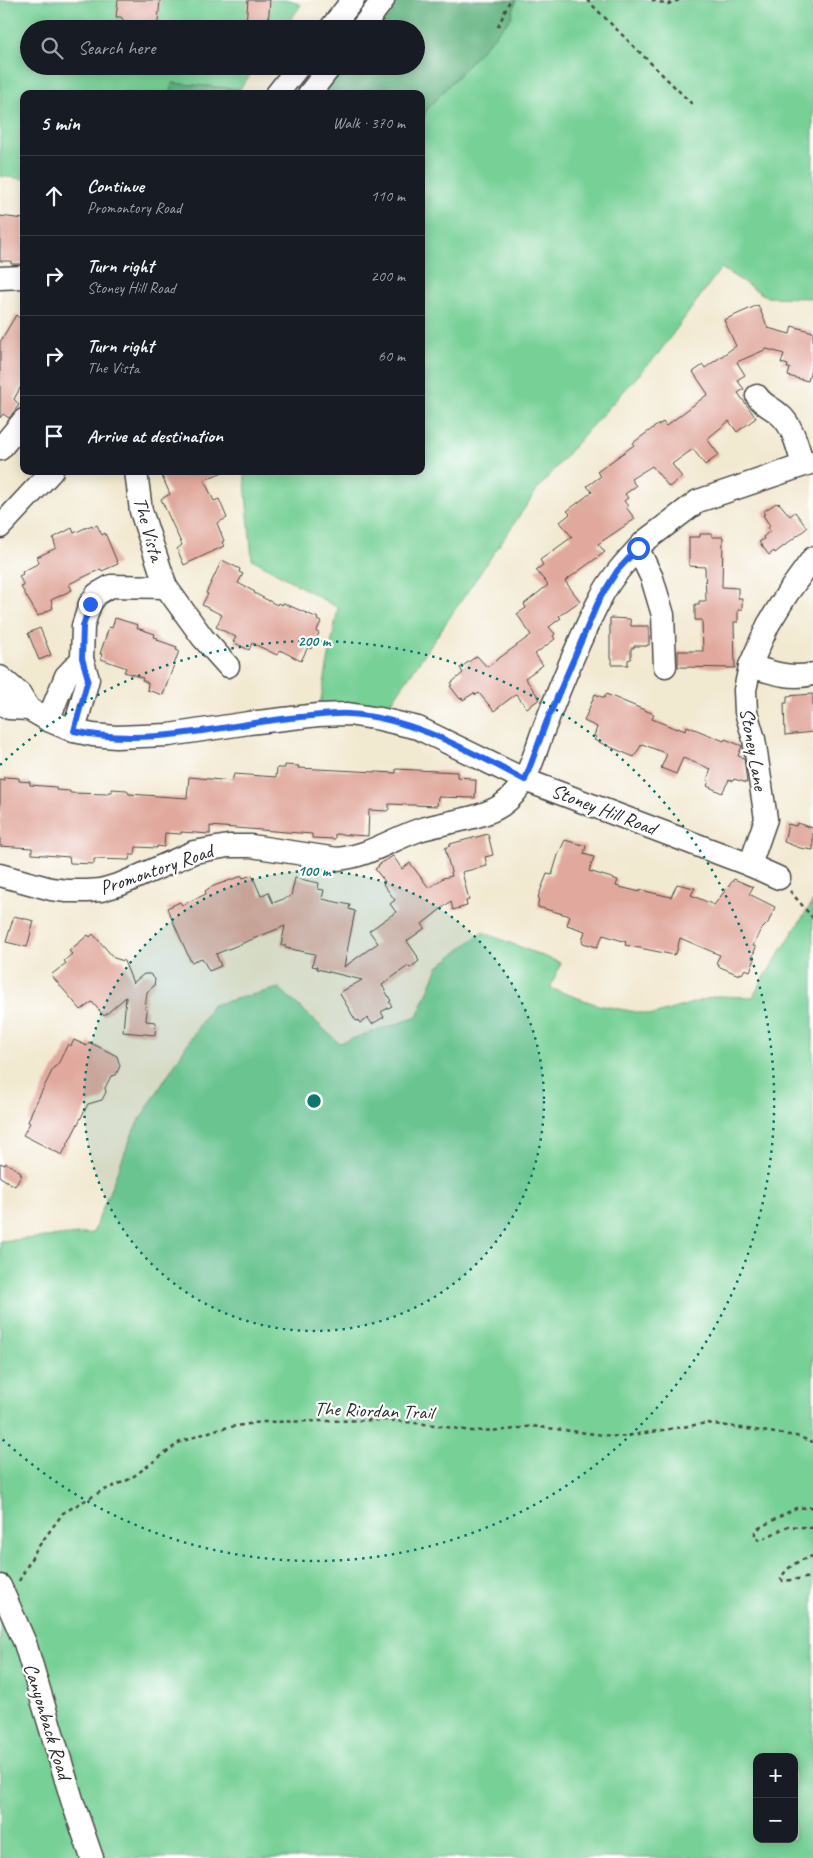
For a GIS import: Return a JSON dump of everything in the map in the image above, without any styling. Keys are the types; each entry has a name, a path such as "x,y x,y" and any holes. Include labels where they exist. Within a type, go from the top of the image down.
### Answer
{"street":[{"path":"337,20 353,0"},
{"path":"368,20 384,0"},
{"path":"280,90 292,75"},
{"path":"313,90 324,75"},
{"path":"0,278 20,277"},
{"path":"758,396 768,408 780,414 808,463"},
{"name":"Promontory Road","path":"0,875 51,889 87,891 101,890 121,884 194,852 228,846 251,846 337,859 349,858 365,854 403,835 494,810 511,798 525,780 546,723 599,600 617,571 645,541 698,501 808,463"},
{"path":"0,527 48,475"},
{"name":"The Vista","path":"136,475 141,511 166,587 203,638 228,666"},
{"path":"638,548 652,578 663,615 665,666"},
{"name":"Stoney Lane","path":"750,865 766,820 754,739 746,712 745,690 750,666 776,610 813,558"},
{"name":"The Vista","path":"74,731 88,679 82,658 83,626 90,604 97,594 111,586 166,587"},
{"path":"0,677 20,694 38,715 66,676 82,658"},
{"path":"750,666 787,677 804,677 813,674"},
{"name":"Stoney Hill Road","path":"0,702 9,708 38,715 74,731 116,737 169,735 290,718 348,714 418,728 525,780 750,865 779,878"},
{"name":"Canyonback Road","path":"4,1594 24,1643 92,1858"}],"path":[{"path":"498,27 510,0"},
{"path":"587,0 693,105"},
{"path":"652,0 668,4 680,0"},
{"path":"779,878 813,918"},
{"name":"The Riordan Trail","path":"4,1594 63,1514 100,1492 130,1479 180,1442 218,1429 261,1422 387,1420 471,1431 508,1430 532,1426 620,1437 707,1423 796,1436 813,1442"},
{"path":"813,1507 796,1508 758,1528 755,1532 755,1537 759,1540 763,1539 788,1526 813,1528"},
{"path":"813,1556 791,1567 782,1575 781,1579 783,1581 813,1577"}],"green space":[{"path":"0,0 291,0 301,5 290,20 20,20 20,75 250,75 240,89 173,83 172,90 20,90 20,178 0,176"},
{"path":"383,0 516,0 511,18 426,110 425,113 425,90 312,90 324,75 425,75 425,20 368,20"},
{"path":"516,0 813,0 813,298 767,297 721,268 658,354 588,430 537,490 380,719 318,715 338,608 252,559 244,475 425,475 425,113 426,110 511,18"},
{"path":"172,83 240,89 239,90 171,90"},
{"path":"813,901 813,1858 0,1858 0,1241 93,1233 135,1127 212,1005 279,988 339,1043 417,1017 438,967 482,932 561,963 550,988 598,1005 653,1015 716,996 753,997"}],"building":[{"path":"118,0 160,0 158,20 123,20 121,17 116,17"},
{"path":"248,0 270,0 268,20 246,20"},
{"path":"0,216 20,218 20,264 11,264 11,261 0,261"},
{"path":"758,305 768,328 790,334 792,326 813,332 813,360 808,381 788,376 790,368 787,368 788,365 781,363 784,354 767,349 737,362 745,375 737,380 744,389 738,393 756,418 737,432 729,421 707,439 719,455 705,465 693,449 672,464 682,477 669,487 652,466 631,479 636,486 625,494 628,498 624,501 635,519 598,544 605,552 565,581 580,601 559,616 561,618 549,627 555,634 553,636 555,639 535,654 543,665 525,678 540,699 527,708 516,694 494,711 479,693 476,695 474,693 463,700 462,698 460,699 450,686 463,673 460,668 477,656 487,667 531,635 517,614 526,608 524,604 548,585 536,570 543,565 540,560 572,537 560,522 570,514 567,511 592,492 587,486 601,476 597,472 634,445 633,443 653,428 663,422 666,426 708,394 693,372 703,365 705,368 736,346 724,320"},
{"path":"16,315 20,318 20,388 14,399 19,405 9,418 3,414 0,418 0,342"},
{"path":"161,475 216,475 204,480 214,501 219,499 227,518 217,523 224,546 184,565 177,549 182,545 161,499 170,494"},
{"path":"779,503 790,516 795,512 807,528 775,553 774,551 769,555 759,542 770,531 768,528 770,526 763,512"},
{"path":"92,525 93,527 97,525 102,535 105,533 118,564 102,571 101,569 69,584 72,590 51,600 53,608 38,616 21,587 24,586 19,576 23,574 22,572 39,563 37,557 56,548 53,538 72,528 74,533"},
{"path":"700,534 712,534 712,537 723,537 722,587 738,588 738,598 742,598 742,610 738,610 738,622 734,622 735,668 678,667 678,651 703,651 702,620 695,620 695,604 699,604 699,601 706,601 705,567 689,566 689,537 700,537"},
{"path":"222,560 240,569 239,572 243,574 238,583 254,593 277,605 278,603 282,605 283,603 318,618 317,620 321,622 316,632 319,633 311,649 308,647 301,661 280,650 277,655 252,643 249,650 233,642 236,637 216,627 222,615 202,605"},
{"path":"115,618 138,625 137,628 155,634 154,637 158,638 157,640 177,647 176,650 179,651 163,695 147,690 148,683 142,680 143,678 124,672 126,668 101,659 102,654 100,654 109,627 112,628"},
{"path":"610,618 630,619 631,626 649,626 649,645 631,648 631,659 628,660 628,665 612,665 612,659 610,659"},
{"path":"40,628 51,655 39,660 28,633"},
{"path":"595,694 604,698 606,694 654,714 652,719 677,729 685,731 687,726 742,746 738,756 744,758 747,783 734,779 733,781 729,780 722,793 707,786 711,769 683,758 676,774 661,768 667,754 642,744 634,757 594,740 597,727 584,721"},
{"path":"813,694 813,732 785,735 784,703 787,703 787,696"},
{"path":"285,765 299,766 298,768 396,773 396,769 457,772 457,777 476,780 475,798 438,797 437,806 389,804 387,811 369,810 368,836 335,834 335,839 312,838 312,834 210,826 210,834 165,833 164,847 136,847 135,855 130,855 129,860 94,859 94,864 70,863 69,857 32,854 32,848 0,846 0,779 4,780 4,777 19,778 19,781 30,782 30,785 56,787 56,790 70,791 70,793 108,794 108,792 112,792 112,789 127,790 129,794 187,798 189,777 232,781 234,774 276,777 277,768 285,768"},
{"path":"797,823 813,828 813,850 800,848 784,842 788,824 796,826"},
{"path":"488,834 493,855 485,857 487,866 462,872 469,900 466,901 467,906 453,910 451,901 422,924 425,928 407,941 419,961 410,968 408,966 382,985 392,1006 381,1012 384,1017 372,1024 368,1018 360,1023 358,1020 356,1021 340,994 362,980 317,969 317,967 312,966 315,954 286,948 286,946 281,945 285,926 216,954 221,966 209,971 202,958 191,962 167,908 180,902 182,905 206,894 205,891 211,887 242,876 243,878 252,875 261,896 268,892 273,903 291,896 295,878 319,883 318,889 324,890 322,899 350,905 349,909 355,911 344,967 378,943 369,931 396,912 390,904 395,900 375,869 378,865 393,856 402,869 410,863 429,888 443,878 452,876 445,848 450,846 450,844"},
{"path":"565,840 586,846 584,854 594,857 589,871 618,880 616,886 640,892 640,890 671,897 677,884 695,888 691,895 714,905 734,879 753,887 749,894 775,907 768,923 760,931 753,946 756,947 752,958 755,959 750,971 745,969 739,975 718,966 716,963 720,955 680,938 676,954 674,953 674,955 625,945 626,942 603,935 597,947 583,943 585,931 567,925 570,916 538,907 538,897 547,874 552,875"},
{"path":"14,916 34,921 27,947 6,942"},
{"path":"93,934 114,958 124,961 133,983 144,974 150,974 155,979 154,986 147,992 145,1009 147,1010 146,1021 156,1022 155,1035 123,1032 126,997 104,1016 92,1002 81,1010 51,975 66,963 64,961 72,954 69,951 88,935 90,937"},
{"path":"74,1040 87,1046 89,1042 117,1056 120,1066 116,1075 111,1076 102,1100 88,1104 62,1155 23,1135 30,1123 28,1122 32,1111 54,1067 59,1062 68,1044 71,1046"},
{"path":"0,1163 5,1165 6,1163 21,1172 20,1174 22,1175 15,1186 0,1177"}],"route":[{"path":"90,604 83,626 82,658 88,679 74,731 116,737 169,735 290,718 348,714 418,728 525,780 546,723 599,600 617,571 638,548"}]}
